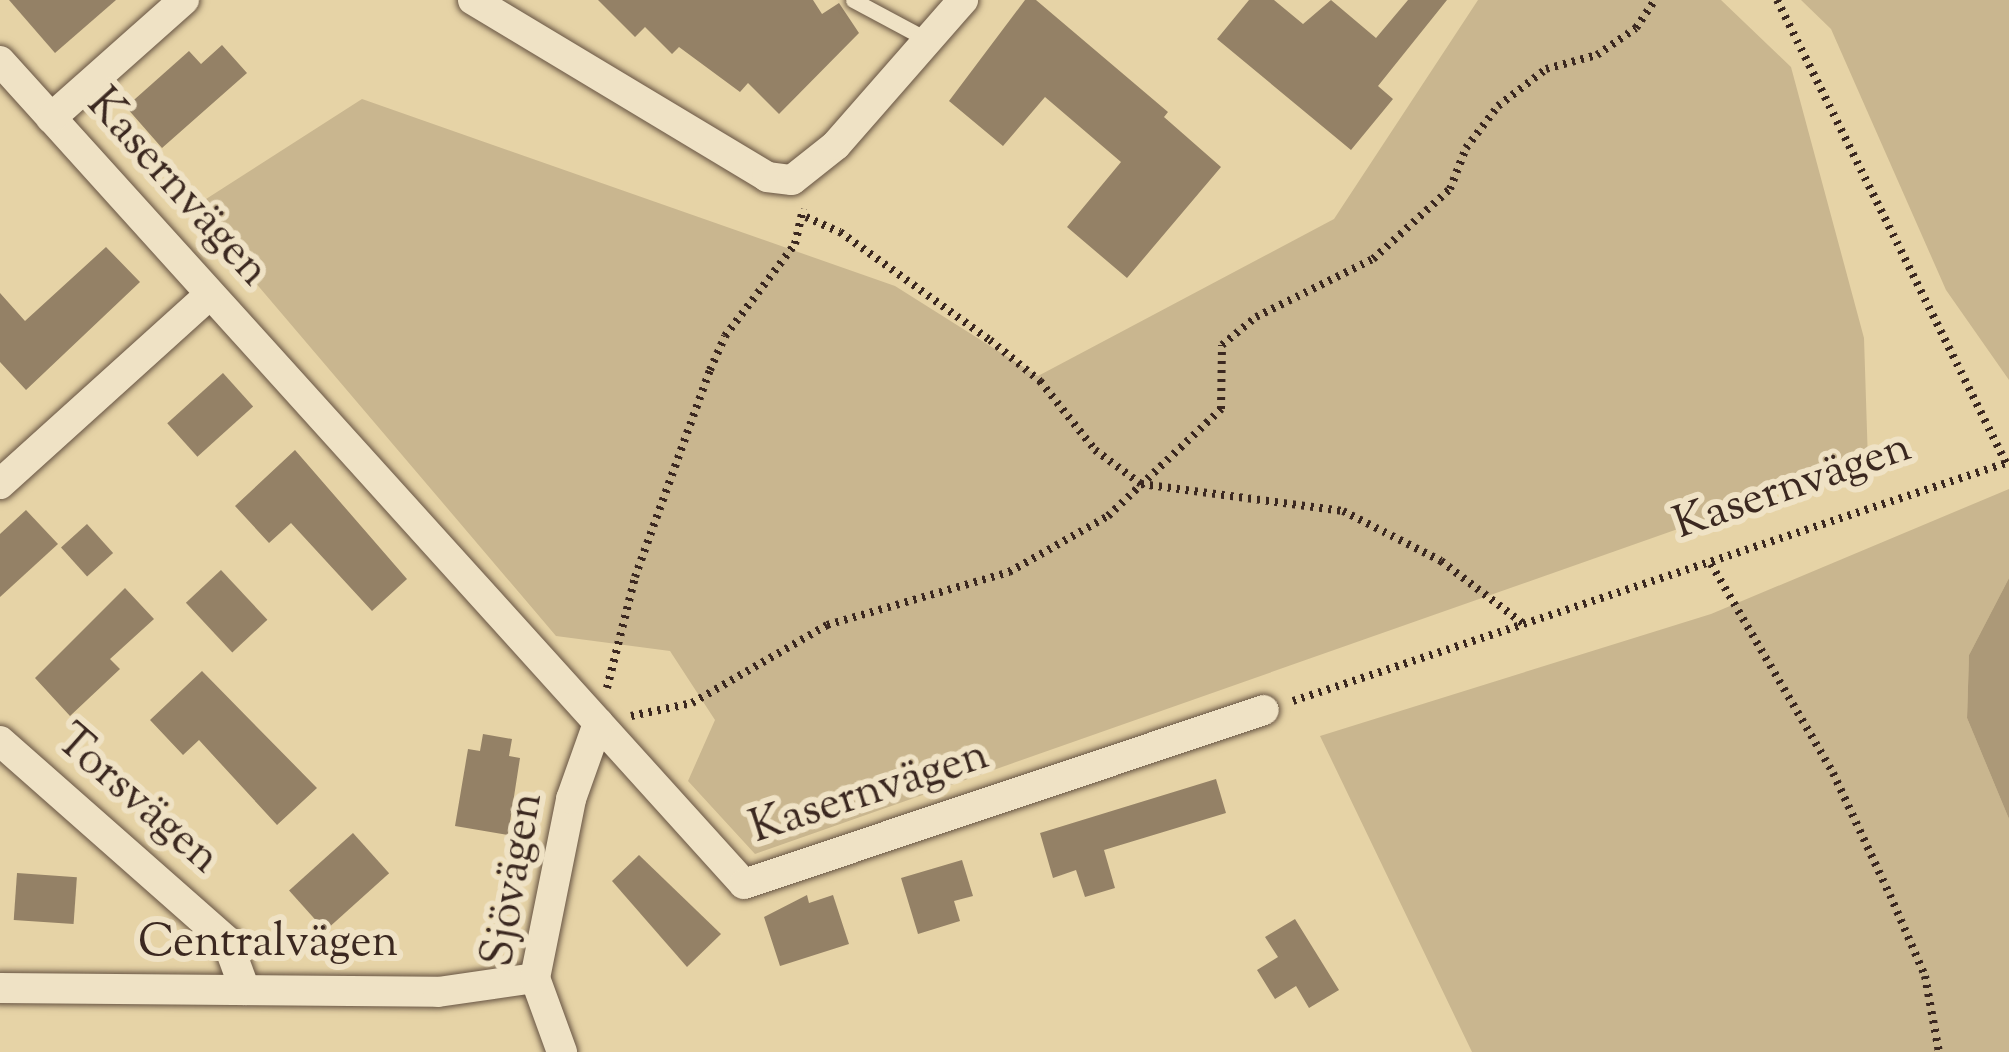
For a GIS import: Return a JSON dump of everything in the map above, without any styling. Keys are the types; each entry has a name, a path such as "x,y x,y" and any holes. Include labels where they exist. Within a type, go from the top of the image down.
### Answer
{"street":[{"path":"51,118 184,0"},
{"path":"472,0 766,177 792,180 836,146 963,0"},
{"name":"Kasernvägen","path":"0,61 744,884 1264,710"},
{"path":"0,484 210,294"},
{"name":"Sjövägen","path":"562,1052 535,978 572,799 598,722"},
{"name":"Torsvägen","path":"0,741 227,941 245,990"},
{"name":"Centralvägen","path":"0,988 438,992 535,978"}],"lane":[{"path":"853,0 928,40"}],"path":[{"path":"806,217 710,370 635,577 598,722 692,703 827,625 1009,572 1108,516 1221,409 1222,345 1256,317 1373,259 1450,190 1466,148 1498,106 1546,69 1597,55 1636,28 1655,0"},
{"path":"1777,0 2008,462"},
{"path":"792,180 806,217 840,232 990,340 1040,381 1095,450 1141,484 1342,511 1441,561 1525,625"},
{"name":"Kasernvägen","path":"1264,710 2008,462"},
{"path":"1712,564 1843,793 1925,976 1939,1052"}],"shaded area":[{"path":"1478,0 1721,0 1791,67 1864,338 1868,462 755,854 688,781 715,720 670,651 556,636 192,208 362,99 895,286 1038,376 1334,219"},
{"path":"1801,0 2009,0 2009,380 1946,290 1831,29"},
{"path":"2009,489 2009,578 1969,655 1967,718 2009,819 2009,1052 1472,1052 1320,736 1711,614"},
{"path":"2009,578 2009,819 1967,718 1969,655"}],"building":[{"path":"9,0 116,0 55,53"},
{"path":"598,0 813,0 822,14 839,3 859,33 779,114 748,83 740,92 679,47 672,54 645,27 635,37"},
{"path":"1025,0 1036,0 1168,112 1164,117 1221,167 1127,278 1067,227 1121,162 1045,97 1003,146 949,101"},
{"path":"1249,0 1274,0 1303,24 1331,0 1376,38 1408,0 1447,0 1378,86 1393,99 1351,150 1217,39"},
{"path":"222,45 247,73 162,148 126,107 189,51 201,64"},
{"path":"106,247 140,282 26,390 0,362 0,293 25,321"},
{"path":"223,373 253,406 197,457 167,423"},
{"path":"295,450 407,579 372,611 291,523 269,543 235,506"},
{"path":"26,510 58,544 0,597 0,534"},
{"path":"87,524 113,553 87,576 61,547"},
{"path":"221,570 267,620 232,652 186,603"},
{"path":"125,588 154,619 110,659 120,669 70,716 35,678"},
{"path":"202,671 317,788 277,825 199,740 183,755 150,720"},
{"path":"483,734 512,739 509,756 520,758 508,835 455,826 468,749 480,751"},
{"path":"1216,779 1226,813 1104,850 1115,888 1085,897 1076,870 1053,878 1040,833"},
{"path":"353,833 389,873 325,931 289,891"},
{"path":"639,855 721,934 687,967 612,881"},
{"path":"962,860 973,896 954,901 960,921 918,934 901,878"},
{"path":"17,873 77,877 74,924 14,920"},
{"path":"807,895 809,903 833,895 849,944 780,966 764,917"},
{"path":"1295,919 1339,990 1309,1008 1296,986 1275,999 1257,970 1278,957 1265,937"}]}
